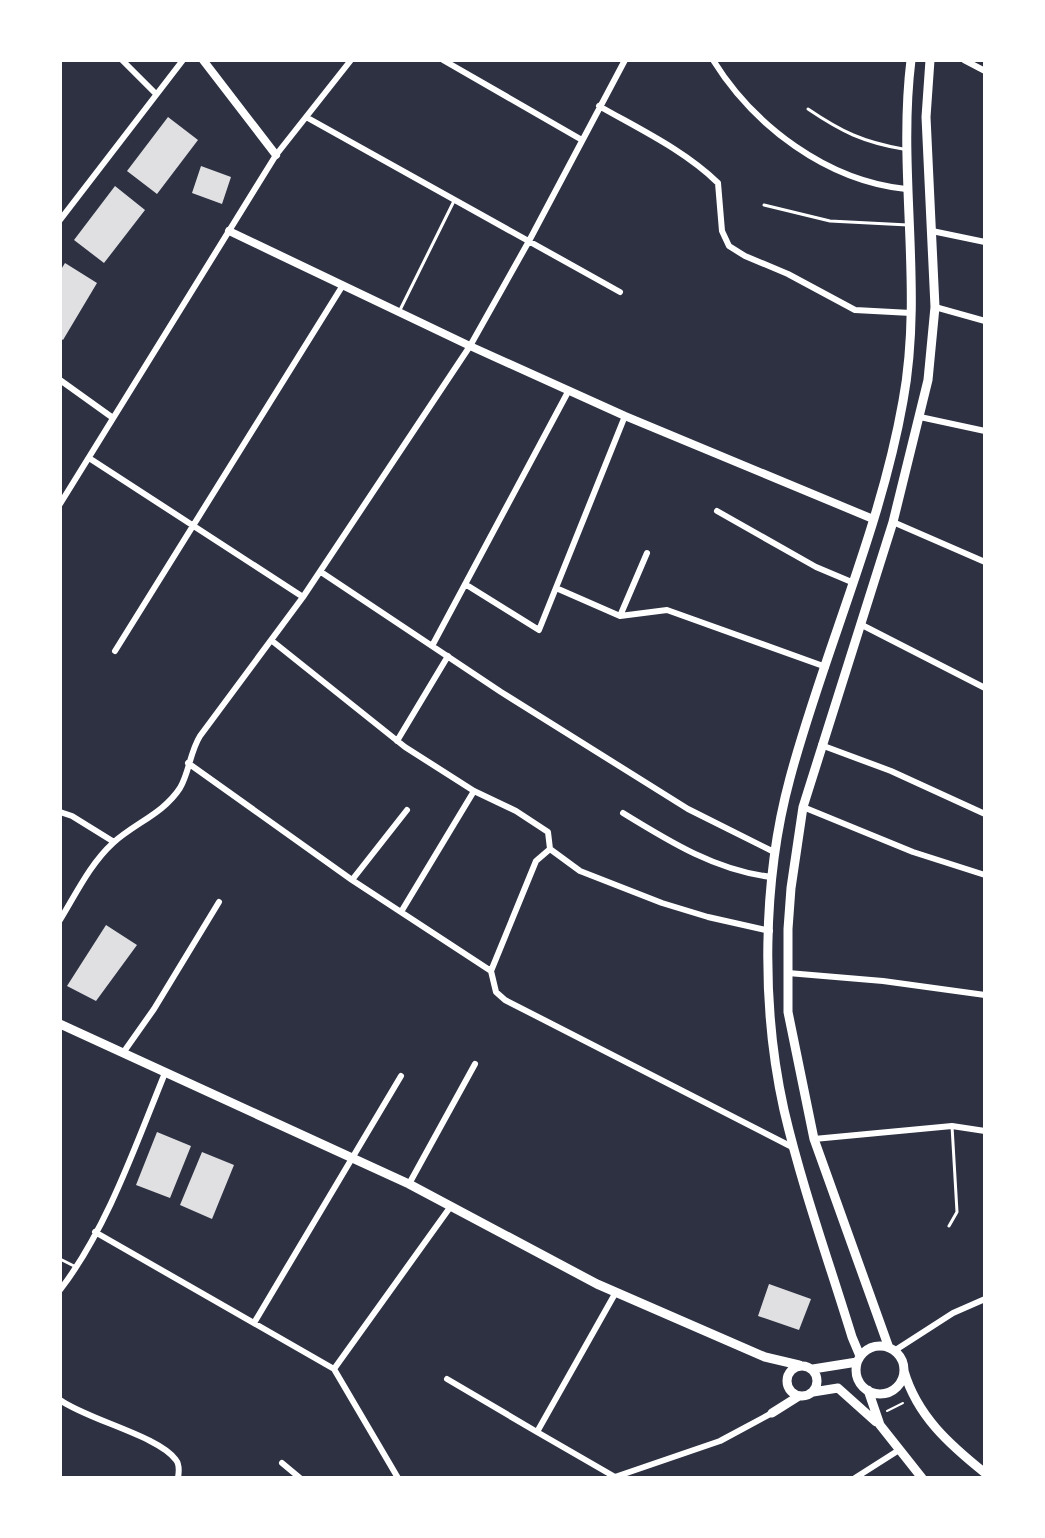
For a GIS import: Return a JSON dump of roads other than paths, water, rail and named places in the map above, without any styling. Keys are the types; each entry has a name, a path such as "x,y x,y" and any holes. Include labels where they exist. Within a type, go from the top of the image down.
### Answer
{"main road":[{"path":"878,1421 866,1389 856,1376 859,1359 794,1148 773,1052 769,999 770,931 772,877 790,776 854,583 903,400 911,313 906,150 911,60"},
{"path":"930,60 926,117 935,307 928,380 893,522 803,807 791,888 788,1012 814,1139 892,1350 915,1398 941,1436 985,1473"},
{"path":"60,1024 409,1184 616,1292 765,1357 813,1369 859,1359 873,1347 892,1350"},
{"path":"765,1357 799,1396"},
{"path":"772,1413 790,1371 799,1365"},
{"path":"813,1369 818,1383 813,1392"},
{"path":"772,1413 799,1396 813,1392 838,1388 866,1389 879,1394 894,1389 903,1376 903,1369"},
{"path":"838,1388 878,1421 922,1478"}],"street":[{"path":"122,60 156,94"},
{"path":"60,220 63,207 183,60"},
{"path":"203,60 276,155"},
{"path":"60,504 276,155 351,60"},
{"path":"443,60 582,140"},
{"path":"60,920 94,863 114,842 166,805 181,786 200,736 321,572 470,346 625,60"},
{"path":"713,60 754,114 807,153 866,183 906,189"},
{"path":"964,60 985,71"},
{"path":"599,106 654,137 718,183 722,231 729,246 855,310 911,313"},
{"path":"306,117 620,292"},
{"path":"229,231 625,416 873,519"},
{"path":"932,231 985,242"},
{"path":"115,651 343,285"},
{"path":"935,307 985,321"},
{"path":"60,380 113,418"},
{"path":"432,646 569,390"},
{"path":"465,584 539,630 625,416"},
{"path":"920,417 985,431"},
{"path":"89,458 303,597"},
{"path":"717,511 816,567 854,583"},
{"path":"893,522 985,562"},
{"path":"620,616 647,553"},
{"path":"321,572 688,809 776,853"},
{"path":"556,588 620,616 667,610 826,667"},
{"path":"860,624 985,688"},
{"path":"271,640 397,741 474,791 535,822 548,832 550,849 580,871 662,903 770,931"},
{"path":"397,741 448,656"},
{"path":"821,745 891,771 985,814"},
{"path":"188,763 352,880 491,971"},
{"path":"401,912 474,791"},
{"path":"803,807 913,852 985,875"},
{"path":"352,880 407,810"},
{"path":"60,812 114,842"},
{"path":"623,813 718,864 743,874 772,877"},
{"path":"550,849 536,861 491,971 496,992 505,1000 794,1148"},
{"path":"123,1053 154,1009 219,902"},
{"path":"788,973 883,981 985,995"},
{"path":"409,1184 475,1064"},
{"path":"60,1290 95,1232 165,1073"},
{"path":"254,1323 401,1076"},
{"path":"814,1139 952,1126 985,1131"},
{"path":"334,1369 451,1206"},
{"path":"95,1232 334,1369 398,1478"},
{"path":"537,1432 616,1292"},
{"path":"892,1350 953,1313 985,1299"},
{"path":"447,1379 613,1478 720,1441 772,1413"},
{"path":"60,1400 91,1417 153,1443 175,1458 179,1464 178,1478"},
{"path":"855,1478 899,1450"},
{"path":"282,1463 300,1478"}],"lane":[{"path":"808,109 842,132 879,145 906,150"},
{"path":"399,312 454,200"},
{"path":"764,205 830,221 908,225"},
{"path":"949,1226 957,1212 952,1126"},
{"path":"60,1259 76,1267"}]}
